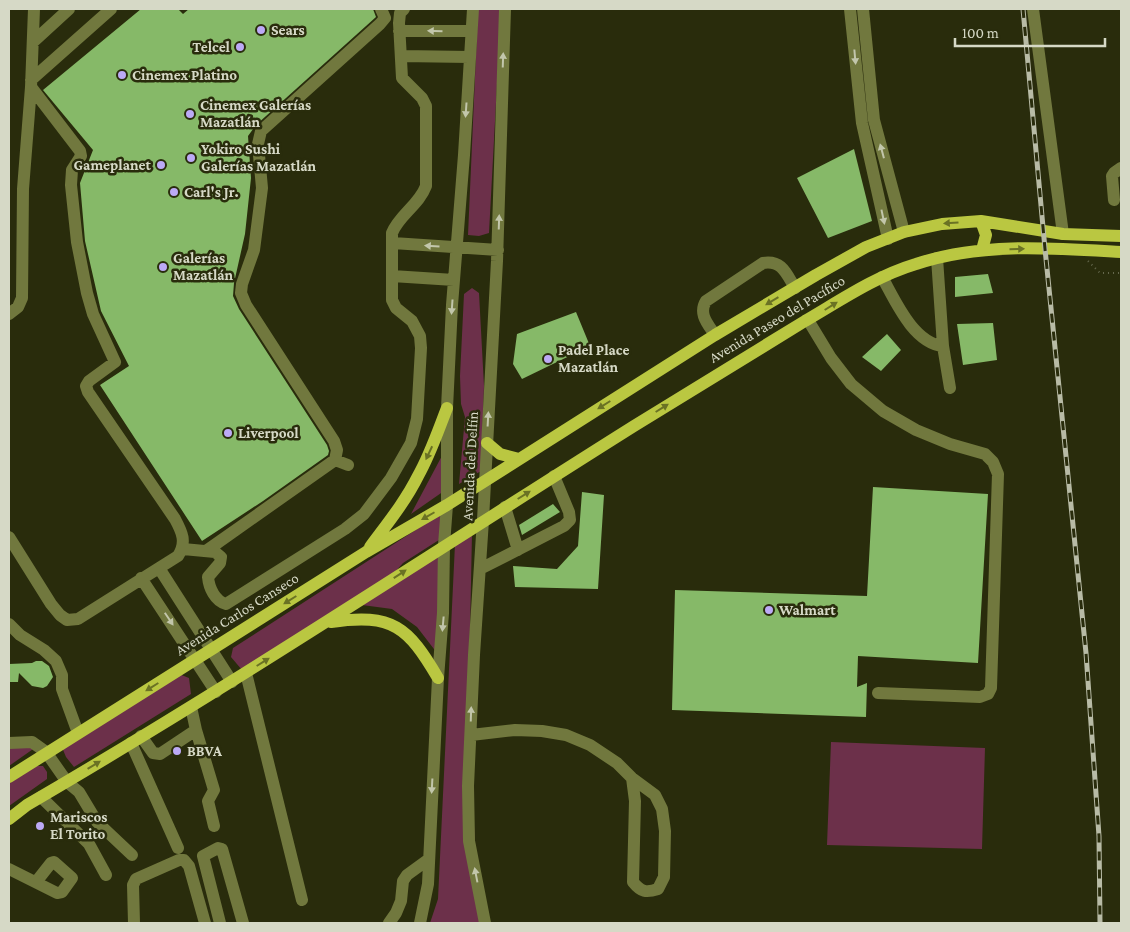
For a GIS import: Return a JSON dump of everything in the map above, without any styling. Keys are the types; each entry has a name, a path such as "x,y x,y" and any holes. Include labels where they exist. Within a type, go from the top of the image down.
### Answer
{"main road":[{"name":"Avenida Paseo del Pacífico","path":"484,480 715,335 866,247 888,238 904,232 942,224 981,221 1063,234 1121,236"},
{"path":"981,221 986,235 982,250"},
{"name":"Avenida Paseo del Pacífico","path":"483,520 733,364 856,290 882,277 914,264 953,254 982,250 1045,248 1121,252"},
{"path":"366,552 400,506 418,477 432,448 447,408"},
{"path":"487,443 500,454 519,459"},
{"name":"Avenida Carlos Canseco","path":"9,777 366,552 447,505 484,480"},
{"path":"9,819 40,797 232,682 483,520"},
{"path":"326,622 356,618 369,619 401,629 418,646 438,678"}],"street":[{"path":"9,314 18,307 22,298 23,189 31,84 34,9"},
{"path":"33,42 69,9"},
{"path":"31,84 111,9"},
{"path":"206,551 335,460 336,450 334,441 246,305 241,293 242,284 254,250 259,214 262,188 258,144 261,131 380,24 385,18 381,9"},
{"path":"183,549 215,552 220,557 220,563 208,577 209,588 220,601 226,604 345,529 364,514 391,478 411,443 416,428 422,348 420,336 412,321 396,308 392,300 392,233 395,226 423,193 426,186 426,106 422,98 402,78 399,18 404,9"},
{"name":"Avenida del Delfín","path":"420,923 428,884 438,678 444,613 447,408 473,9"},
{"name":"Avenida del Delfín","path":"485,923 469,842 468,786 498,250 505,9"},
{"path":"850,9 862,123 888,238"},
{"path":"863,9 874,120 904,232"},
{"path":"1033,9 1063,234"},
{"path":"399,31 471,32"},
{"path":"401,56 470,57"},
{"path":"9,537 51,604 67,620 78,619 178,556 183,549 183,534 175,519 88,392 86,386 89,381 115,362 87,293 77,242 71,185 72,170 81,156 80,150 31,84"},
{"path":"1114,200 1112,176 1121,168"},
{"path":"393,243 498,250"},
{"path":"937,258 942,346 950,388"},
{"path":"715,335 702,314 702,307 706,301 763,263 773,261 781,266 795,288"},
{"path":"392,276 454,280"},
{"path":"882,277 914,329 928,342 942,346"},
{"path":"808,320 831,358 851,384 883,411 916,430 950,444 985,454 994,462 998,474 991,688 988,694 980,698 878,693"},
{"path":"335,460 348,465"},
{"path":"480,568 564,526 570,520 569,512 554,476"},
{"path":"505,507 518,550"},
{"path":"158,568 232,682"},
{"path":"142,578 216,692"},
{"path":"9,624 56,661 62,675 62,689 78,733"},
{"path":"246,673 302,900"},
{"path":"191,707 214,790 208,801 214,826"},
{"path":"136,740 153,753 160,754 196,730"},
{"path":"471,735 516,730 542,731 566,735 590,745 617,763 632,778 655,795 662,809 665,831 664,877 658,889 646,892 638,889 633,882 635,802 632,778"},
{"path":"136,740 178,848"},
{"path":"9,743 32,742 46,752 67,782 78,792 97,822 132,855"},
{"path":"40,797 89,844 106,875"},
{"path":"220,923 203,856 218,848 222,849 243,923"},
{"path":"389,923 402,901 403,882 407,875 429,859"},
{"path":"134,923 133,885 136,880 179,860 184,860 189,866 204,923"},
{"path":"9,869 36,882"}],"shaded area":[{"path":"478,9 501,9 489,233 479,236 468,235"},
{"path":"472,288 479,293 484,386 481,471 459,484 465,417 461,404 460,376 464,294"},
{"path":"444,452 444,491 411,514"},
{"path":"442,513 442,538 403,563 395,572 242,670 231,657 233,648"},
{"path":"472,533 468,730 480,923 430,923 438,899 455,544"},
{"path":"439,552 437,653 417,627 392,609 362,605"},
{"path":"179,674 189,678 191,694 74,767 66,757 61,745"},
{"path":"831,742 985,748 982,849 827,845"},
{"path":"9,746 36,747 9,766"},
{"path":"31,766 43,766 47,772 47,779 9,806 9,782"}],"building":[{"name":"Galerías Mazatlán","path":"141,9 178,9 183,14 189,9 373,9 376,17 256,125 248,136 251,178 245,234 233,296 239,309 327,445 328,455 202,541 100,385 129,366 101,311 85,241 80,183 93,150 43,90"},
{"path":"854,149 872,221 828,238 797,178"},
{"path":"988,274 993,293 955,297 955,277"},
{"path":"576,312 590,346 522,379 513,364 517,334"},
{"path":"993,323 997,360 963,365 957,324"},
{"path":"887,334 901,350 881,371 862,357"},
{"path":"873,487 988,494 978,663 858,656 857,687 867,683 866,717 672,710 675,590 867,596"},
{"path":"582,492 604,495 598,589 515,587 513,566 557,569 578,546"},
{"path":"553,504 560,512 522,535 519,525"},
{"path":"42,661 49,666 53,677 47,686 43,688 32,686 19,673 18,682 9,682 9,664 32,663"}],"railway":[{"path":"1023,9 1086,653 1099,836 1100,923"}],"place":[{"name":"Sears","path":"261,30"},
{"name":"Telcel","path":"240,47"},
{"name":"Cinemex Platino","path":"122,75"},
{"name":"Cinemex Galerías Mazatlán","path":"190,114"},
{"name":"Yokiro Sushi Galerías Mazatlán","path":"191,158"},
{"name":"Gameplanet","path":"161,165"},
{"name":"Carl's Jr.","path":"174,192"},
{"name":"Galerías Mazatlán","path":"163,267"},
{"name":"Padel Place Mazatlán","path":"548,359"},
{"name":"Liverpool","path":"228,433"},
{"name":"Walmart","path":"769,610"},
{"name":"BBVA","path":"177,751"},
{"name":"Mariscos El Torito","path":"40,826"}]}
